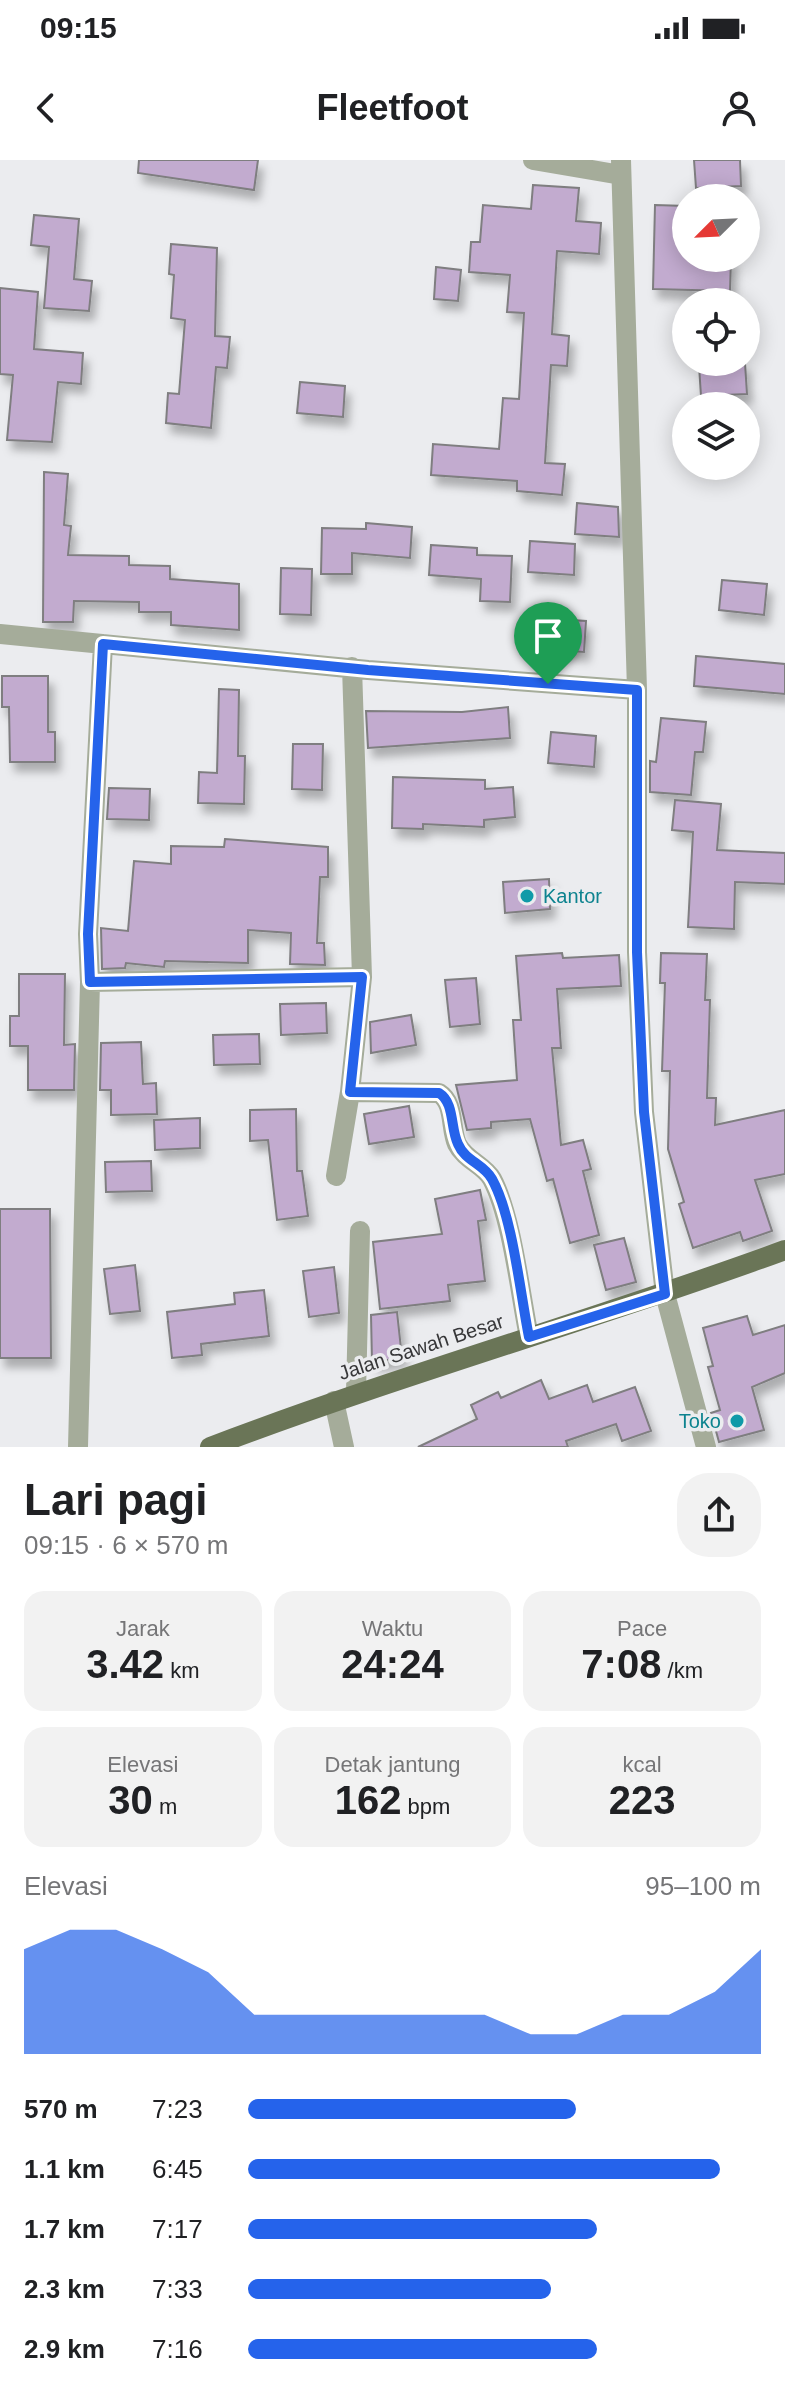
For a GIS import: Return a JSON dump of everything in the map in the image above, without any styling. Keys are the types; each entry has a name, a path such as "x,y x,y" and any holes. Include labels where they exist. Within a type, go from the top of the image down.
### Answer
{"main road":[{"name":"Jalan Sawah Besar","path":"210,1447 356,1392 665,1294 785,1250"}],"street":[{"path":"533,160 621,168 637,690 637,952 644,1112 665,1294 706,1447"},
{"path":"0,634 637,690"},
{"path":"78,1447 90,982 88,934 103,644"},
{"path":"336,1176 350,1092 362,977 352,667"},
{"path":"90,982 362,977"},
{"path":"350,1092 439,1093 447,1100 456,1141 464,1157 490,1176 502,1206 529,1337"},
{"path":"356,1392 360,1231"},
{"path":"334,1401 344,1447"}],"building":[{"path":"139,160 258,160 254,190 138,173"},
{"path":"694,160 740,160 741,184 696,184"},
{"path":"533,185 579,188 576,221 601,223 599,254 557,251 552,334 569,336 567,366 551,365 545,463 565,464 562,495 517,491 517,481 431,475 433,444 499,449 503,398 519,399 524,313 507,312 510,275 469,272 471,242 480,242 483,205 531,209"},
{"path":"655,205 672,206 672,272 731,272 730,288 653,289"},
{"path":"34,215 79,219 74,279 92,281 89,311 44,308 49,247 31,245"},
{"path":"171,244 217,248 215,336 230,337 227,368 216,367 211,428 166,423 168,393 179,394 185,320 171,318 174,275 169,274"},
{"path":"436,267 461,270 458,301 434,299"},
{"path":"0,288 38,292 34,349 83,353 81,384 58,382 52,442 7,440 13,375 0,374"},
{"path":"700,376 746,376 747,392 701,392"},
{"path":"300,382 345,386 343,417 297,413"},
{"path":"44,472 68,474 64,525 71,526 68,555 129,556 129,565 170,566 170,579 239,584 239,630 171,625 171,612 139,612 139,602 74,601 73,622 43,622"},
{"path":"577,503 618,507 619,537 575,534"},
{"path":"366,523 412,527 410,558 352,553 352,574 321,574 322,528 366,529"},
{"path":"530,541 575,544 574,575 528,572"},
{"path":"431,545 477,548 477,555 512,556 510,602 480,601 481,579 429,575"},
{"path":"281,568 312,569 311,615 280,614"},
{"path":"722,580 767,584 764,615 719,610"},
{"path":"540,618 586,621 584,652 538,649"},
{"path":"696,656 785,664 785,694 694,686"},
{"path":"2,676 48,676 48,732 55,732 55,762 10,762 9,707 2,707"},
{"path":"219,689 239,690 238,756 245,756 244,804 198,803 199,772 217,773"},
{"path":"508,707 510,738 368,748 366,711 462,712"},
{"path":"661,718 706,722 703,752 695,752 691,795 650,792 650,761 656,762"},
{"path":"551,732 596,736 594,767 548,763"},
{"path":"293,744 323,744 322,790 292,789"},
{"path":"393,777 485,780 485,789 513,787 515,817 484,820 484,827 423,824 423,829 392,828"},
{"path":"109,788 150,789 149,820 107,819"},
{"path":"675,800 721,804 717,850 785,853 785,884 735,882 734,929 688,927 693,832 672,830"},
{"path":"225,839 328,847 328,877 320,877 317,943 324,943 325,965 290,964 291,933 248,930 248,963 165,961 164,967 126,963 125,968 102,969 101,928 128,931 134,861 171,864 171,846 224,847"},
{"name":"Kantor","path":"549,879 550,909 505,913 503,882"},
{"path":"562,953 563,958 619,955 621,986 557,989 561,1048 552,1048 561,1145 583,1140 591,1169 583,1171 599,1235 570,1243 553,1179 547,1181 530,1119 491,1122 491,1128 467,1130 456,1085 517,1080 513,1020 521,1020 516,956"},
{"path":"661,953 707,954 705,1000 710,1000 707,1098 716,1098 715,1125 785,1110 785,1174 755,1180 772,1231 743,1241 740,1232 693,1248 679,1204 684,1202 668,1149 670,1071 662,1071 665,983 660,983"},
{"path":"19,974 65,974 64,1045 75,1044 74,1090 28,1090 28,1046 10,1046 10,1016 19,1016"},
{"path":"476,978 480,1024 450,1027 445,980"},
{"path":"326,1003 327,1033 281,1035 280,1004"},
{"path":"411,1015 416,1045 371,1053 370,1022"},
{"path":"259,1034 260,1064 214,1065 213,1035"},
{"path":"141,1042 143,1084 156,1083 157,1114 111,1115 111,1090 100,1090 101,1043"},
{"path":"409,1106 414,1137 369,1144 364,1114"},
{"path":"296,1109 297,1171 302,1171 308,1216 277,1220 268,1140 250,1141 250,1110"},
{"path":"200,1118 200,1148 155,1150 154,1120"},
{"path":"151,1161 152,1191 106,1192 105,1162"},
{"path":"480,1190 486,1220 478,1221 485,1281 448,1285 450,1301 380,1309 373,1242 442,1234 435,1199"},
{"path":"0,1209 50,1209 51,1358 0,1358"},
{"path":"624,1238 636,1282 606,1290 594,1245"},
{"path":"135,1265 140,1311 110,1314 104,1269"},
{"path":"334,1267 339,1313 309,1317 303,1271"},
{"path":"264,1290 269,1336 201,1344 202,1355 172,1358 167,1312 235,1304 234,1293"},
{"path":"397,1312 402,1358 372,1362 371,1315"},
{"path":"747,1316 753,1335 785,1325 785,1373 752,1387 764,1430 719,1442 711,1413 720,1410 708,1367 713,1366 703,1328"},
{"path":"541,1380 549,1399 587,1385 593,1402 635,1387 651,1431 622,1441 616,1424 566,1441 568,1447 418,1447 477,1419 471,1405 498,1392 501,1398"}],"place":[{"name":"Kantor","path":"527,896"},
{"name":"Toko","path":"737,1421"}],"route":[{"path":"103,644 548,684 637,690 637,952 644,1112 665,1294 529,1337 502,1206 490,1176 464,1157 456,1141 447,1100 439,1093 350,1092 362,977 90,982 88,934 103,644"}]}
